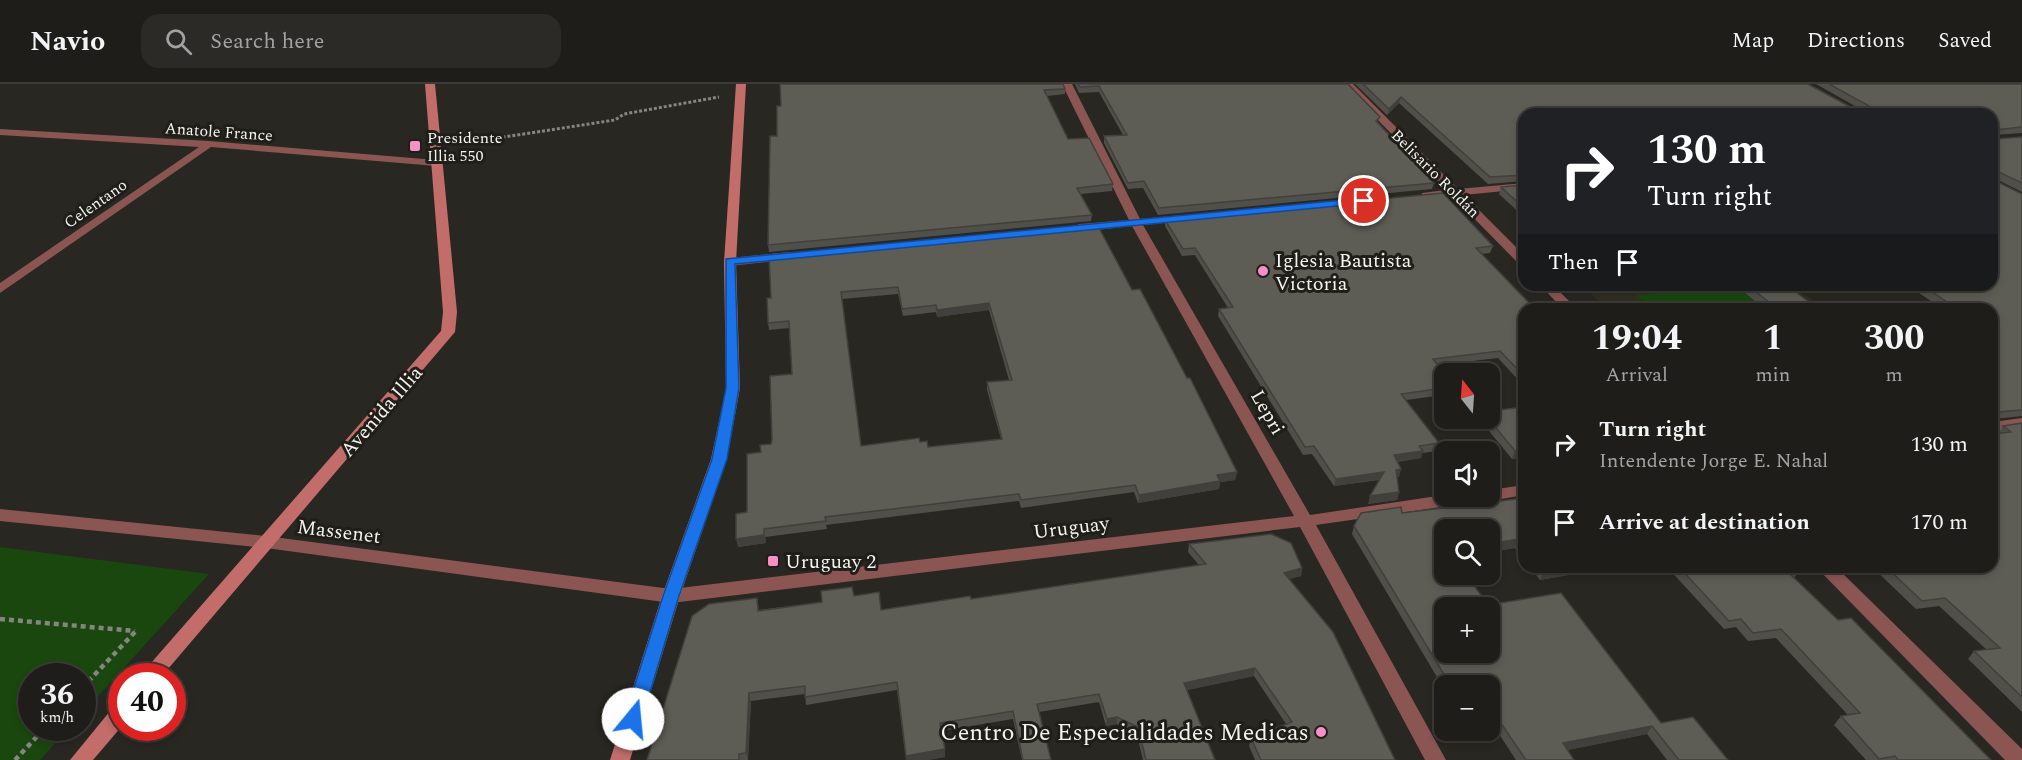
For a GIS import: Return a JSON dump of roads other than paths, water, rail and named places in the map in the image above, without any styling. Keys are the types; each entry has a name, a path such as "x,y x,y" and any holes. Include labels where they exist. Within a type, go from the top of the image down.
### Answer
{"street":[{"name":"Avenida Illia","path":"162,663 448,332 450,312 430,84"},
{"name":"Lepri","path":"1067,84 1136,223 1305,521 1436,760"},
{"name":"Belisario Roldán","path":"1348,84 1518,256"},
{"path":"620,760 671,596 719,459 733,388 730,262 740,89"},
{"name":"Anatole France","path":"0,132 209,144 436,163"},
{"name":"Celentano","path":"0,289 209,144"},
{"path":"1408,197 1518,187"},
{"path":"1064,230 1195,217"},
{"path":"730,262 801,255"},
{"path":"1552,291 1564,303"},
{"path":"1998,426 2022,423"},
{"path":"1500,494 1518,491"},
{"name":"Uruguay","path":"671,596 1305,521 1434,502"},
{"name":"Massenet","path":"0,515 266,542 671,596"},
{"path":"1831,573 2019,760"},
{"path":"80,760 108,727"}],"place":[{"name":"Presidente Illia 550","path":"415,146"},
{"name":"Iglesia Bautista Victoria","path":"1263,271"},
{"name":"Uruguay 2","path":"773,561"},
{"name":"Centro De Especialidades Medicas","path":"1321,732"}]}
